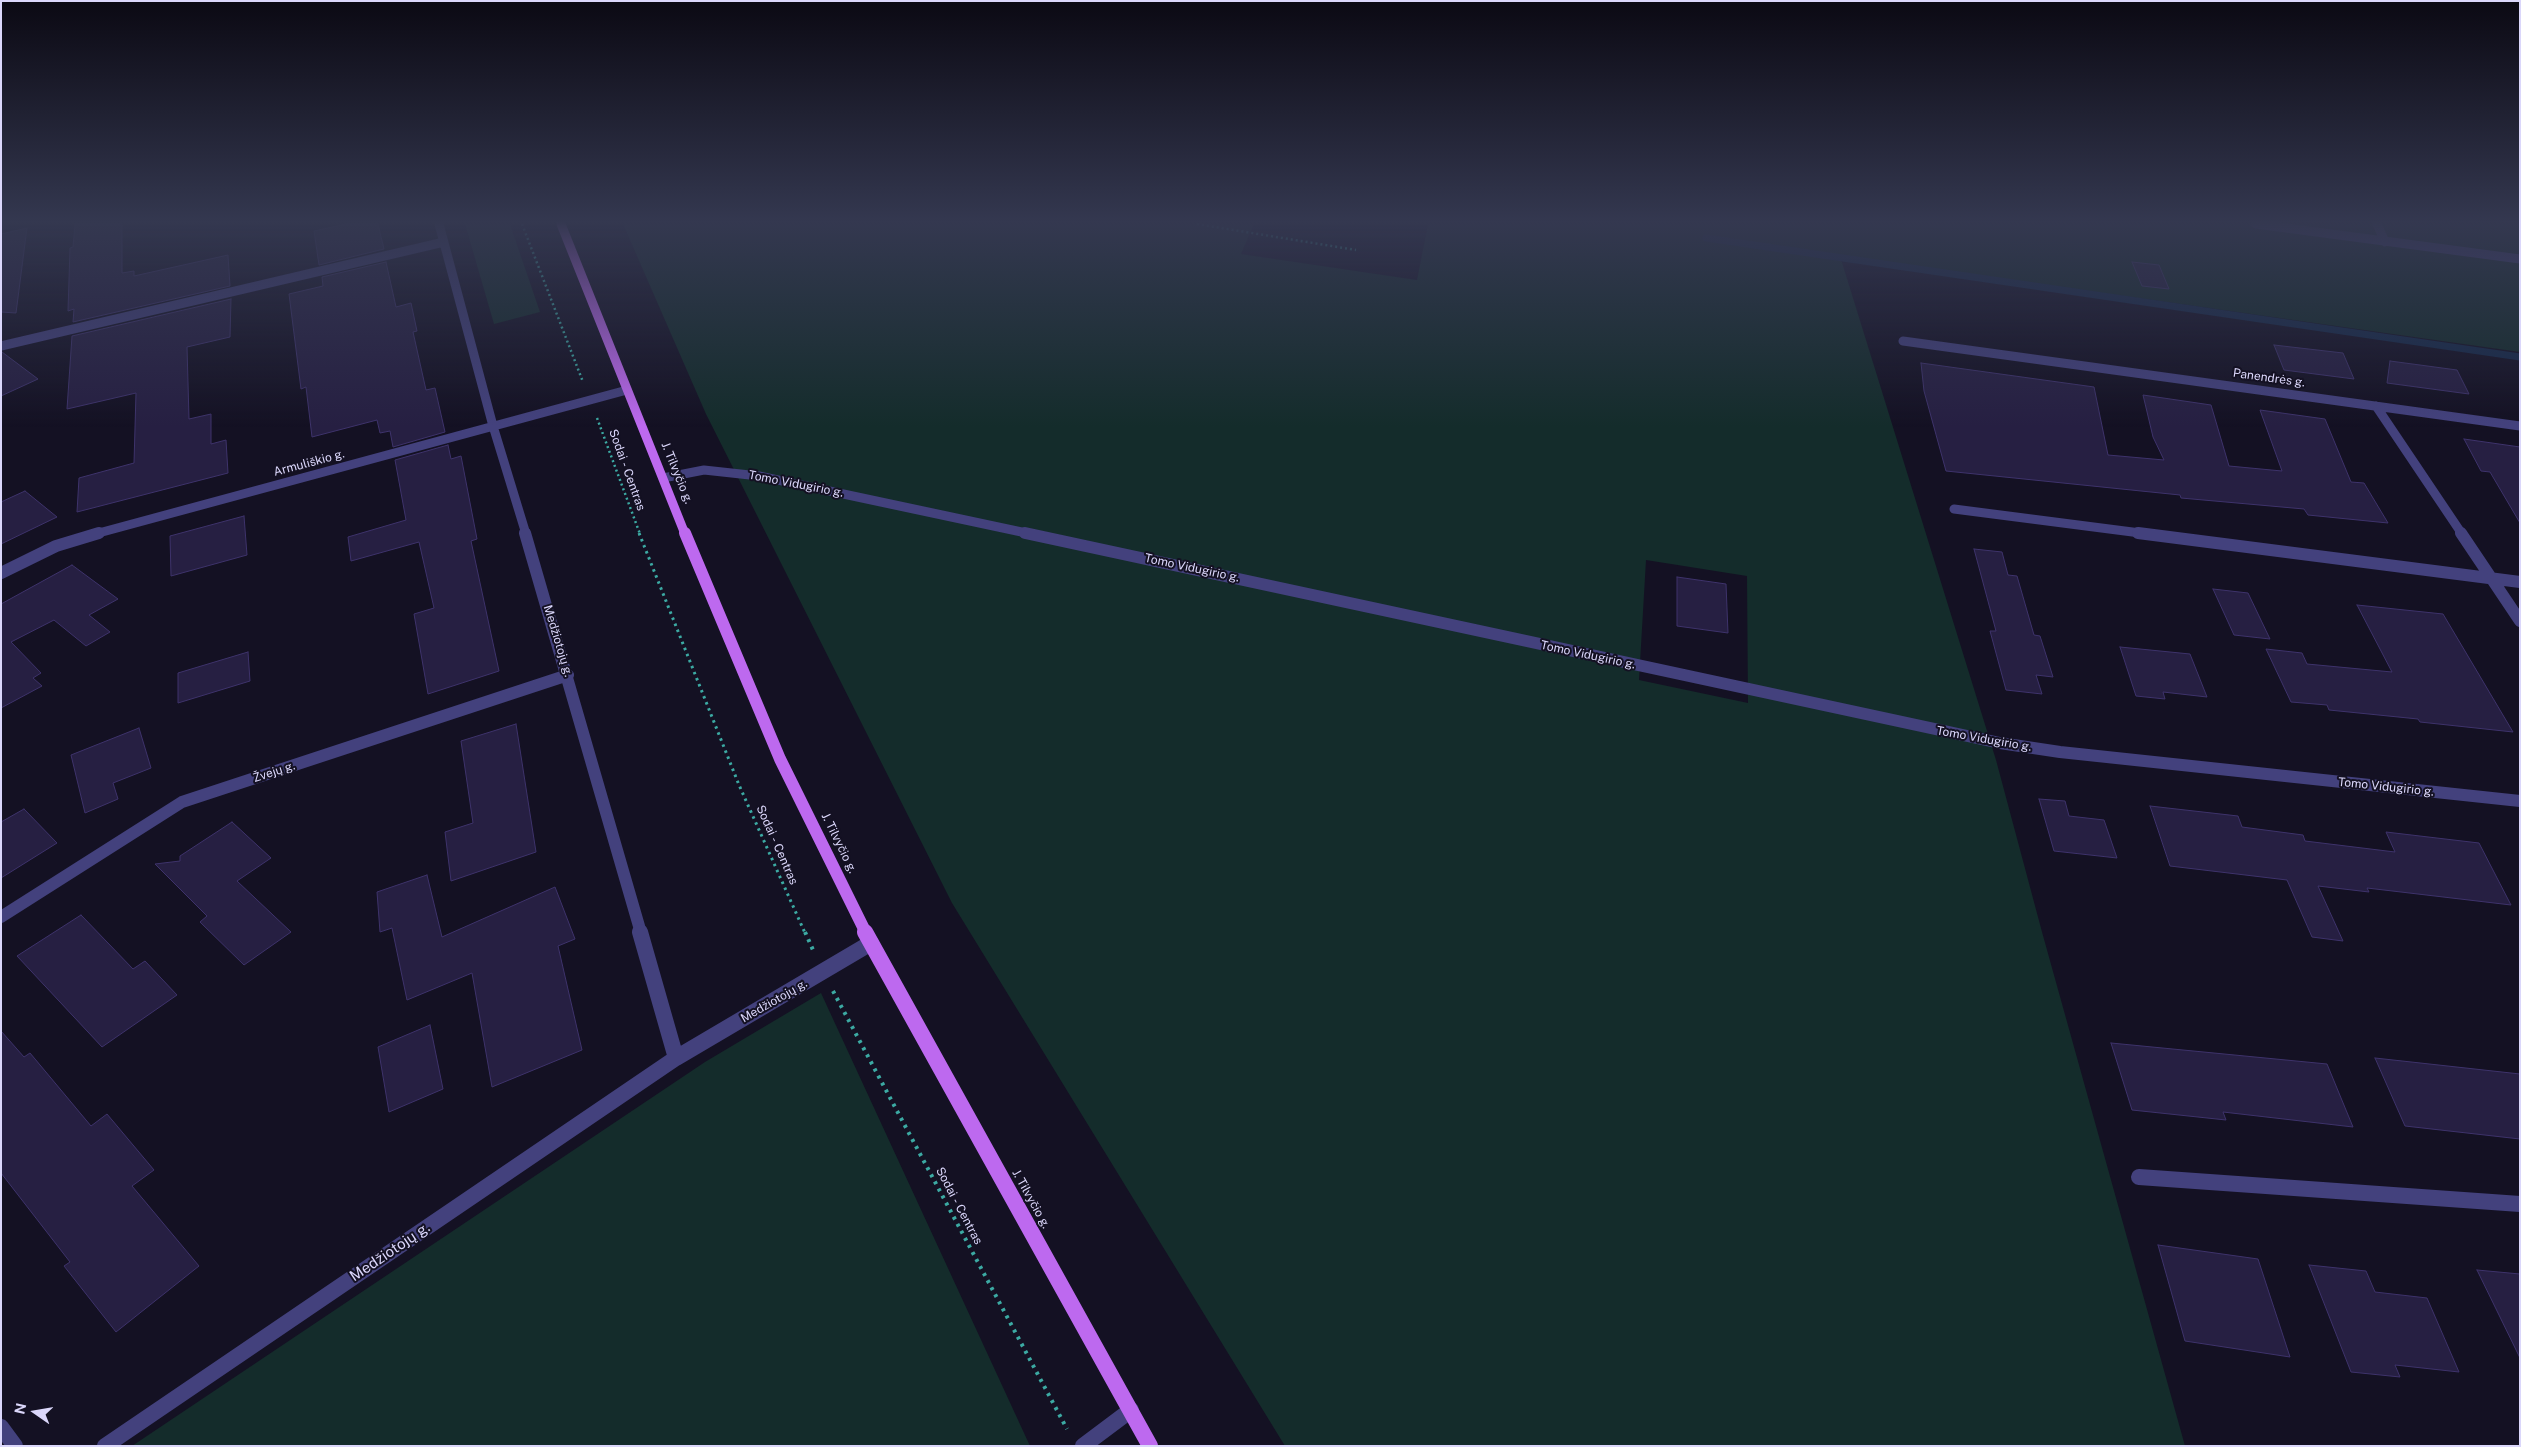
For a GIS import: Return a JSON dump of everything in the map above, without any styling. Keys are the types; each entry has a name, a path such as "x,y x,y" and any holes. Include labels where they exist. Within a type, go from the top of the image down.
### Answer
{"main road":[{"name":"J. Tilvyčio g.","path":"588,292 714,606 780,759 872,943 1150,1446"}],"street":[{"path":"1,346 233,292"},
{"name":"Medžiotojų g.","path":"457,292 493,426 568,675 676,1058"},
{"name":"Panendrės g.","path":"1903,341 2520,426"},
{"name":"Armuliškio g.","path":"1,572 56,546 101,532 627,390"},
{"path":"2376,406 2520,621"},
{"name":"Tomo Vidugirio g.","path":"663,478 704,470 759,476 1190,568 1762,694 2000,743 2070,753 2520,801"},
{"path":"1954,508 2520,582"},
{"name":"Žvejų g.","path":"1,917 182,802 568,675"},
{"name":"Medžiotojų g.","path":"105,1446 676,1058 872,943"},
{"path":"2139,1177 2520,1204"},
{"path":"1077,1441 1131,1410"},
{"path":"1,1427 15,1446"}],"path":[{"name":"Sodai - Centras","path":"548,292 651,565 739,785 823,972 1077,1441"}],"green space":[{"path":"485,292 533,292 540,312 494,324"},
{"path":"652,292 1851,292 1996,760 2185,1446 1285,1446 952,903 706,414","holes":["1646,560 1747,576 1748,703 1639,680"]},
{"path":"2092,292 2520,292 2520,352"},
{"path":"821,993 1030,1446 132,1446 705,1062"}],"building":[{"path":"1,292 19,292 16,313 1,312"},
{"path":"69,292 206,292 73,322 74,309 68,311"},
{"path":"300,292 393,292 396,307 411,303 417,331 413,332 426,390 435,388 445,432 393,447 390,431 380,433 377,420 312,437 306,387 301,389 289,294"},
{"path":"231,299 230,337 187,347 189,419 211,414 211,444 226,440 228,473 77,512 79,478 134,463 136,393 67,409 72,336"},
{"path":"2274,345 2343,353 2354,379 2284,370"},
{"path":"2,352 38,379 1,396"},
{"path":"2390,361 2457,370 2469,394 2387,383"},
{"path":"1921,363 2094,387 2108,455 2164,460 2153,437 2143,395 2211,405 2229,466 2282,471 2260,410 2325,419 2351,482 2364,483 2388,523 2308,515 2304,509 2181,498 2180,495 1946,471 1924,391"},
{"path":"2464,439 2520,447 2520,523 2490,472 2481,471"},
{"path":"448,445 451,459 461,456 477,539 471,541 499,671 428,694 414,614 434,608 419,542 351,561 348,537 406,520 395,460"},
{"path":"25,491 57,517 1,544 1,502"},
{"path":"244,516 247,555 171,576 170,536"},
{"path":"1974,549 2002,552 2008,575 2017,576 2034,635 2040,636 2053,677 2036,675 2042,694 2006,690 1990,631 1996,631"},
{"path":"72,565 118,599 89,615 110,632 86,646 54,620 11,642 41,673 33,678 42,686 1,708 1,604"},
{"path":"1677,577 1726,584 1728,633 1677,626"},
{"path":"2213,589 2248,593 2270,639 2234,635"},
{"path":"2357,605 2443,614 2513,732 2420,722 2418,719 2329,710 2327,705 2291,702 2266,649 2302,653 2307,664 2392,672"},
{"path":"2120,647 2190,654 2207,697 2163,692 2165,699 2136,696"},
{"path":"248,652 250,681 178,703 178,673"},
{"path":"516,724 536,852 451,881 445,832 473,823 461,741"},
{"path":"139,728 151,768 113,783 118,799 85,813 71,755"},
{"path":"2039,799 2065,801 2069,816 2104,820 2117,858 2054,851"},
{"path":"2150,806 2238,816 2242,827 2303,835 2305,841 2395,852 2386,832 2479,843 2511,905 2367,888 2369,892 2318,886 2343,941 2312,937 2287,880 2170,866"},
{"path":"24,809 57,843 1,878 1,822"},
{"path":"232,822 271,858 237,881 291,932 244,965 200,922 207,916 155,864 180,861 180,856"},
{"path":"427,875 442,937 555,887 575,939 558,946 582,1050 492,1087 472,973 407,1000 392,928 380,932 377,892"},
{"path":"81,915 133,969 145,961 177,995 102,1047 17,956"},
{"path":"430,1025 443,1089 389,1112 378,1047"},
{"path":"1,1031 24,1057 30,1053 91,1126 107,1114 154,1170 132,1186 199,1266 116,1332 64,1266 70,1262 1,1173"},
{"path":"2111,1043 2327,1064 2353,1127 2223,1112 2226,1120 2132,1110"},
{"path":"2375,1058 2520,1074 2520,1139 2405,1126"},
{"path":"2158,1245 2258,1259 2290,1357 2185,1341"},
{"path":"2309,1265 2366,1271 2375,1292 2427,1298 2459,1372 2395,1365 2400,1377 2351,1372"},
{"path":"2477,1270 2520,1274 2520,1358"}],"waterway":[{"path":"2072,292 2520,357"}]}
